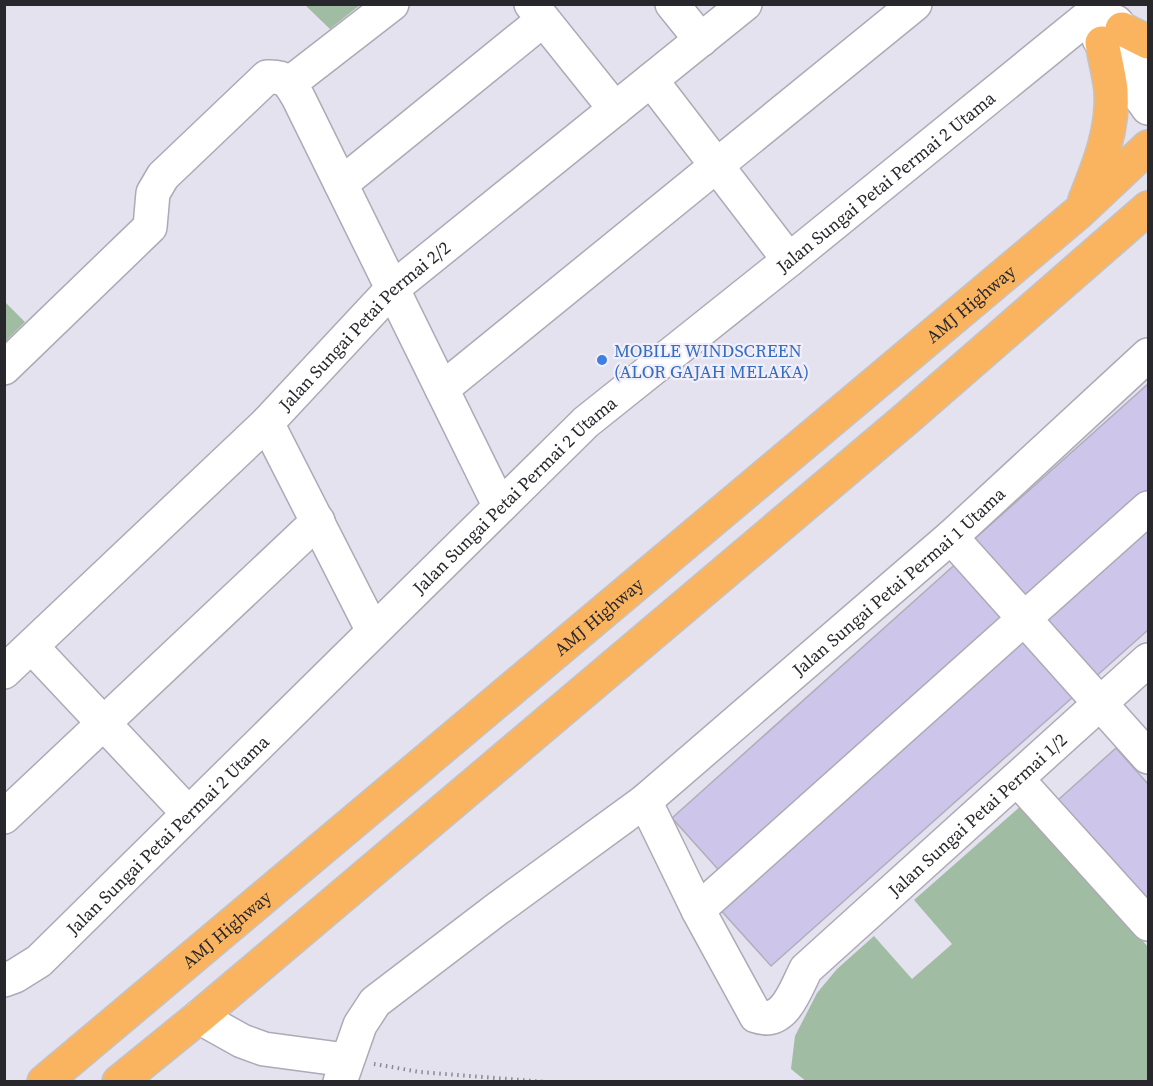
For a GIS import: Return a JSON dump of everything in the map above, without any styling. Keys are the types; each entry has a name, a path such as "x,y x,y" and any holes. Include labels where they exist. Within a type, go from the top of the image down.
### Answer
{"highway":[{"path":"1079,212 1100,165 1108,125 1111,91 1105,19"},
{"name":"AMJ Highway","path":"44,1082 1079,212 1149,147"},
{"path":"118,1082 199,1017 908,418 1149,208"},
{"path":"1109,243 1149,233"}],"street":[{"path":"290,83 392,4"},
{"path":"672,4 701,40"},
{"name":"Jalan Sungai Petai Permai 2/2","path":"14,657 267,423 392,289 745,4"},
{"path":"442,389 915,4"},
{"path":"341,184 537,12 615,110"},
{"path":"1105,19 1149,64"},
{"path":"1105,19 1149,108"},
{"name":"Jalan Sungai Petai Permai 2 Utama","path":"10,978 39,961 586,422 789,260 1105,19"},
{"path":"4,368 150,228 153,193 163,176 267,77 279,76 290,83 500,505"},
{"path":"651,80 789,260"},
{"name":"Jalan Sungai Petai Permai 1 Utama","path":"343,1071 360,1025 375,1002 645,801 951,537 1149,355"},
{"path":"267,423 373,631"},
{"path":"645,801 698,910 1149,508"},
{"path":"4,817 318,521"},
{"path":"951,537 1149,758"},
{"path":"14,657 104,723 188,813"},
{"name":"Jalan Sungai Petai Permai 1/2","path":"698,910 756,1016 766,1019 776,1017 783,1010 806,969 1149,660"},
{"path":"1017,779 1149,924"},
{"path":"199,1017 242,1041 343,1071"}],"path":[{"path":"343,1071 420,1072 546,1082"}],"green space":[{"path":"305,5 360,5 330,29"},
{"path":"5,302 25,322 5,342"},
{"path":"1023,804 1148,947 1148,1081 807,1082 791,1069 795,1036 817,993 837,969 874,936 912,979 952,944 914,900"}],"building":[{"path":"1148,384 1148,502 1028,609 970,543"},
{"path":"1148,518 1148,630 1093,679 1038,617"},
{"path":"960,560 1013,618 724,876 672,818"},
{"path":"1018,637 1073,697 771,966 717,906"},
{"path":"1116,748 1148,784 1148,901 1058,800"}],"place":[{"name":"MOBILE WINDSCREEN (ALOR GAJAH MELAKA)","path":"602,360"}]}
